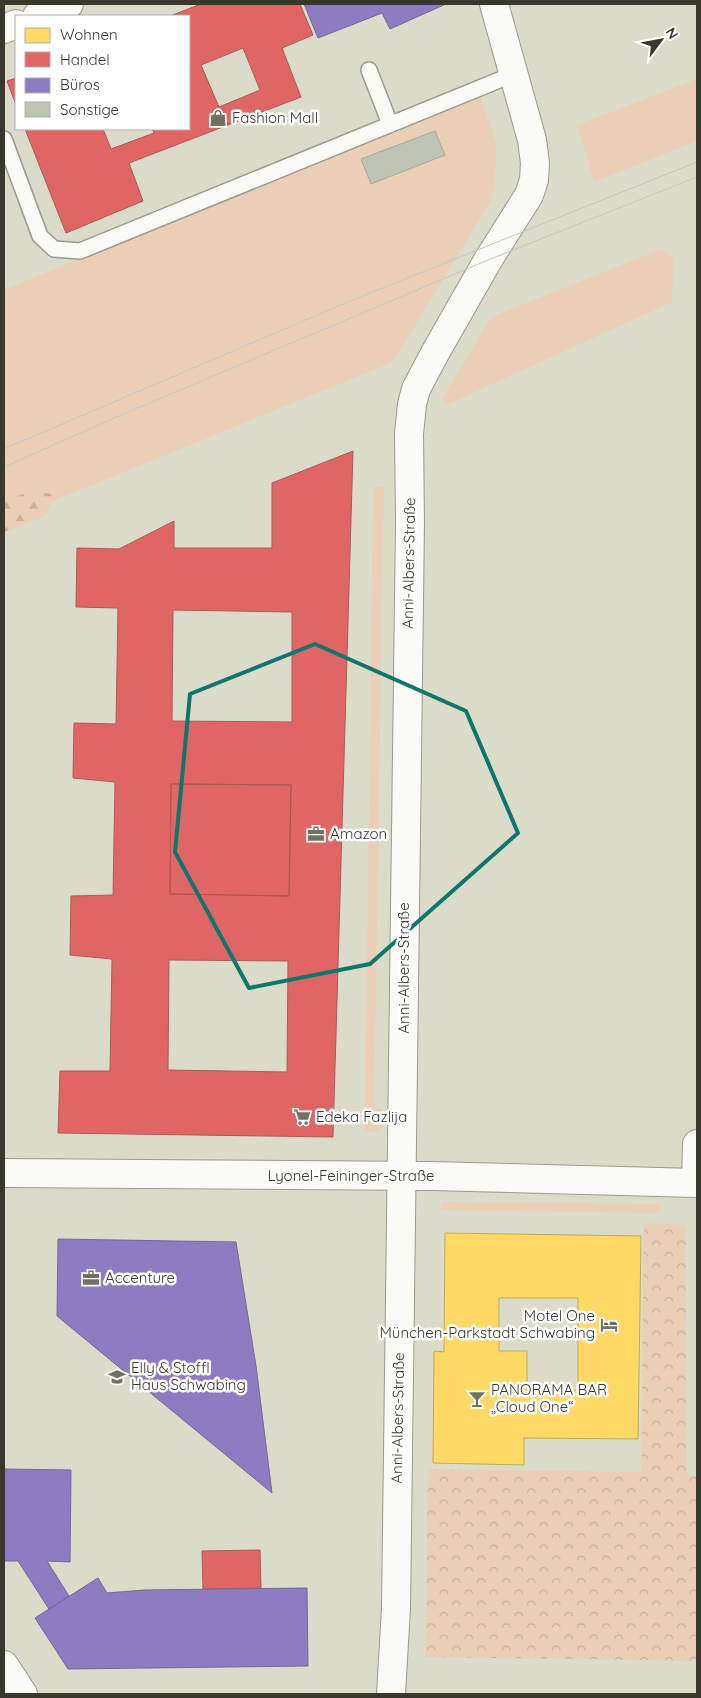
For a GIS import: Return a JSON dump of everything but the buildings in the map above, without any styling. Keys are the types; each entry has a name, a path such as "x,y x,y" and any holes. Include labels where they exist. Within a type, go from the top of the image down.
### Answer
{"street":[{"path":"40,15 69,4"},
{"name":"Anni-Albers-Straße","path":"392,1694 396,1608 410,512 409,434 412,404 416,389 488,260 529,196 534,180 535,163 532,140 494,4"},
{"path":"697,1144 697,1183"},
{"name":"Lyonel-Feininger-Straße","path":"4,1173 401,1176 697,1183"},
{"path":"4,1665 23,1694"}],"lane":[{"path":"369,70 390,124"},
{"path":"4,139 40,236 54,249 80,251 514,74"}],"highlighted area":[{"path":"315,644 466,711 518,833 370,964 249,988 175,852 190,694"}],"green space":[{"path":"697,79 697,141 594,182 577,125"},
{"path":"480,95 496,142 495,188 490,202 393,362 4,521 4,290"},
{"path":"662,249 674,259 672,302 444,406 443,397 491,317"},
{"path":"384,486 374,1109 383,1109 382,1131 365,1132 373,488"},
{"path":"34,490 55,495 44,517 4,532 4,501"},
{"path":"443,1202 660,1204 660,1213 442,1210"},
{"path":"644,1223 686,1225 687,1475 697,1476 697,1661 425,1657 428,1469 641,1472"}],"tram line":[{"path":"4,449 350,301 697,162"},
{"path":"4,467 121,415 488,260 697,177"}],"place":[{"name":"Fashion Mall","path":"218,118"},
{"name":"Amazon","path":"316,834"},
{"name":"Edeka Fazlija","path":"302,1117"},
{"name":"Accenture","path":"91,1278"},
{"name":"Motel One München-Parkstadt Schwabing","path":"609,1325"},
{"name":"Elly & Stoffl Haus Schwabing","path":"117,1377"},
{"name":"PANORAMA BAR „Cloud One“","path":"477,1399"}]}
